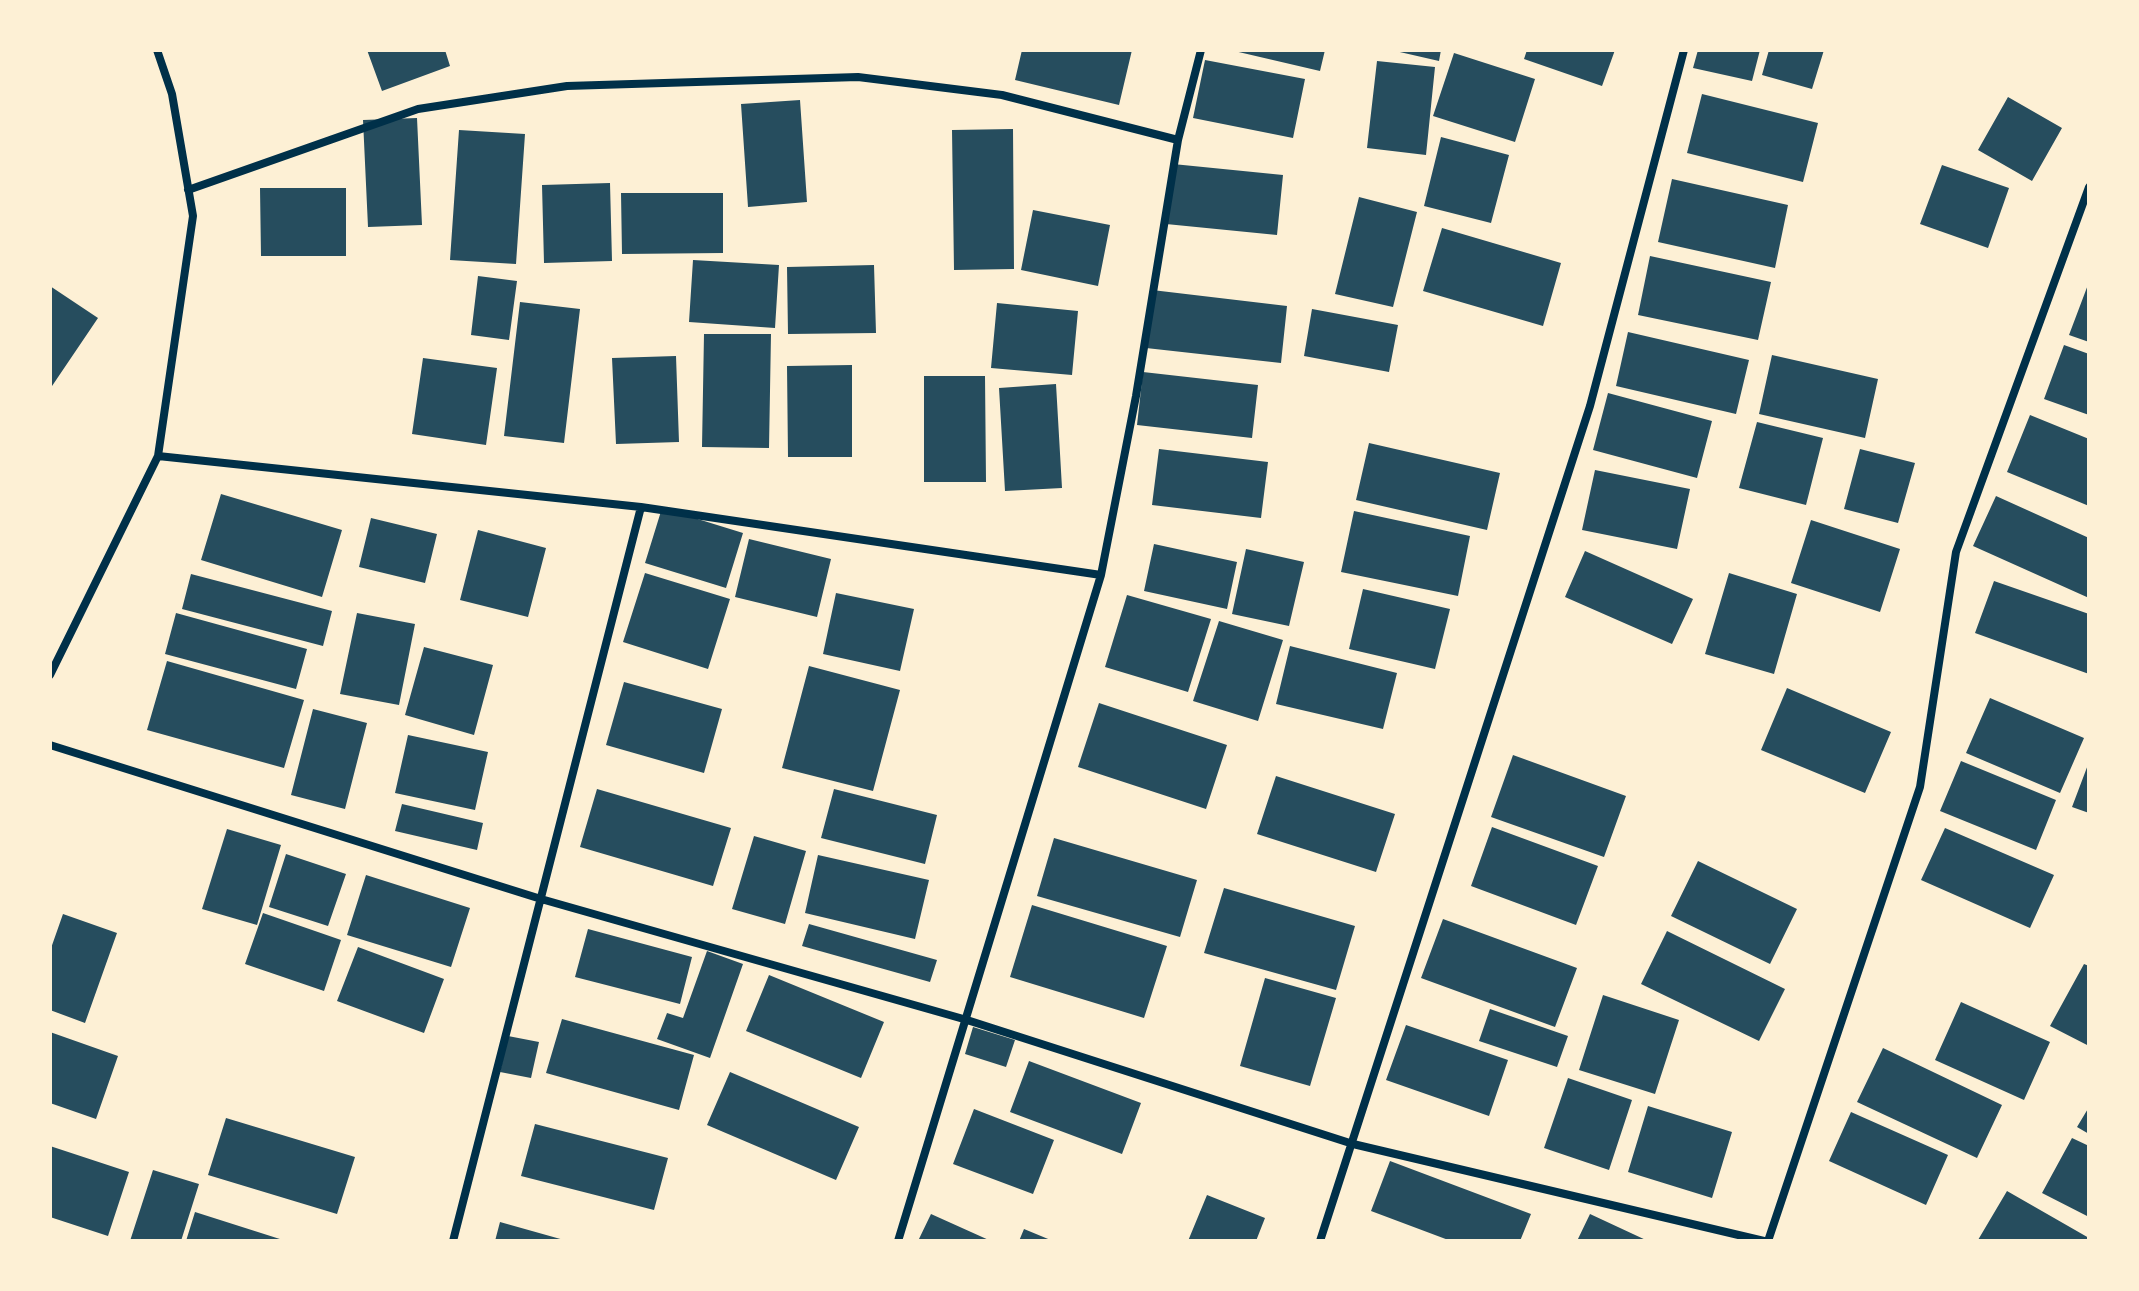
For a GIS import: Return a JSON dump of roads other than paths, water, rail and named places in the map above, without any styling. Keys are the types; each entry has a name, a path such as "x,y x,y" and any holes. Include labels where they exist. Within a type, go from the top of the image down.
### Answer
{"street":[{"path":"50,675 158,456 193,216 172,94 157,50"},
{"path":"898,1241 1101,575 1136,396 1178,140 1201,50"},
{"path":"1320,1241 1590,406 1684,50"},
{"path":"188,190 418,109 567,86 858,77 1002,95 1178,140"},
{"path":"50,745 541,899 967,1020 1353,1144 1766,1241 1920,787 1956,552 2089,187"},
{"path":"158,456 641,507 1101,575"},
{"path":"453,1241 641,507"}]}
